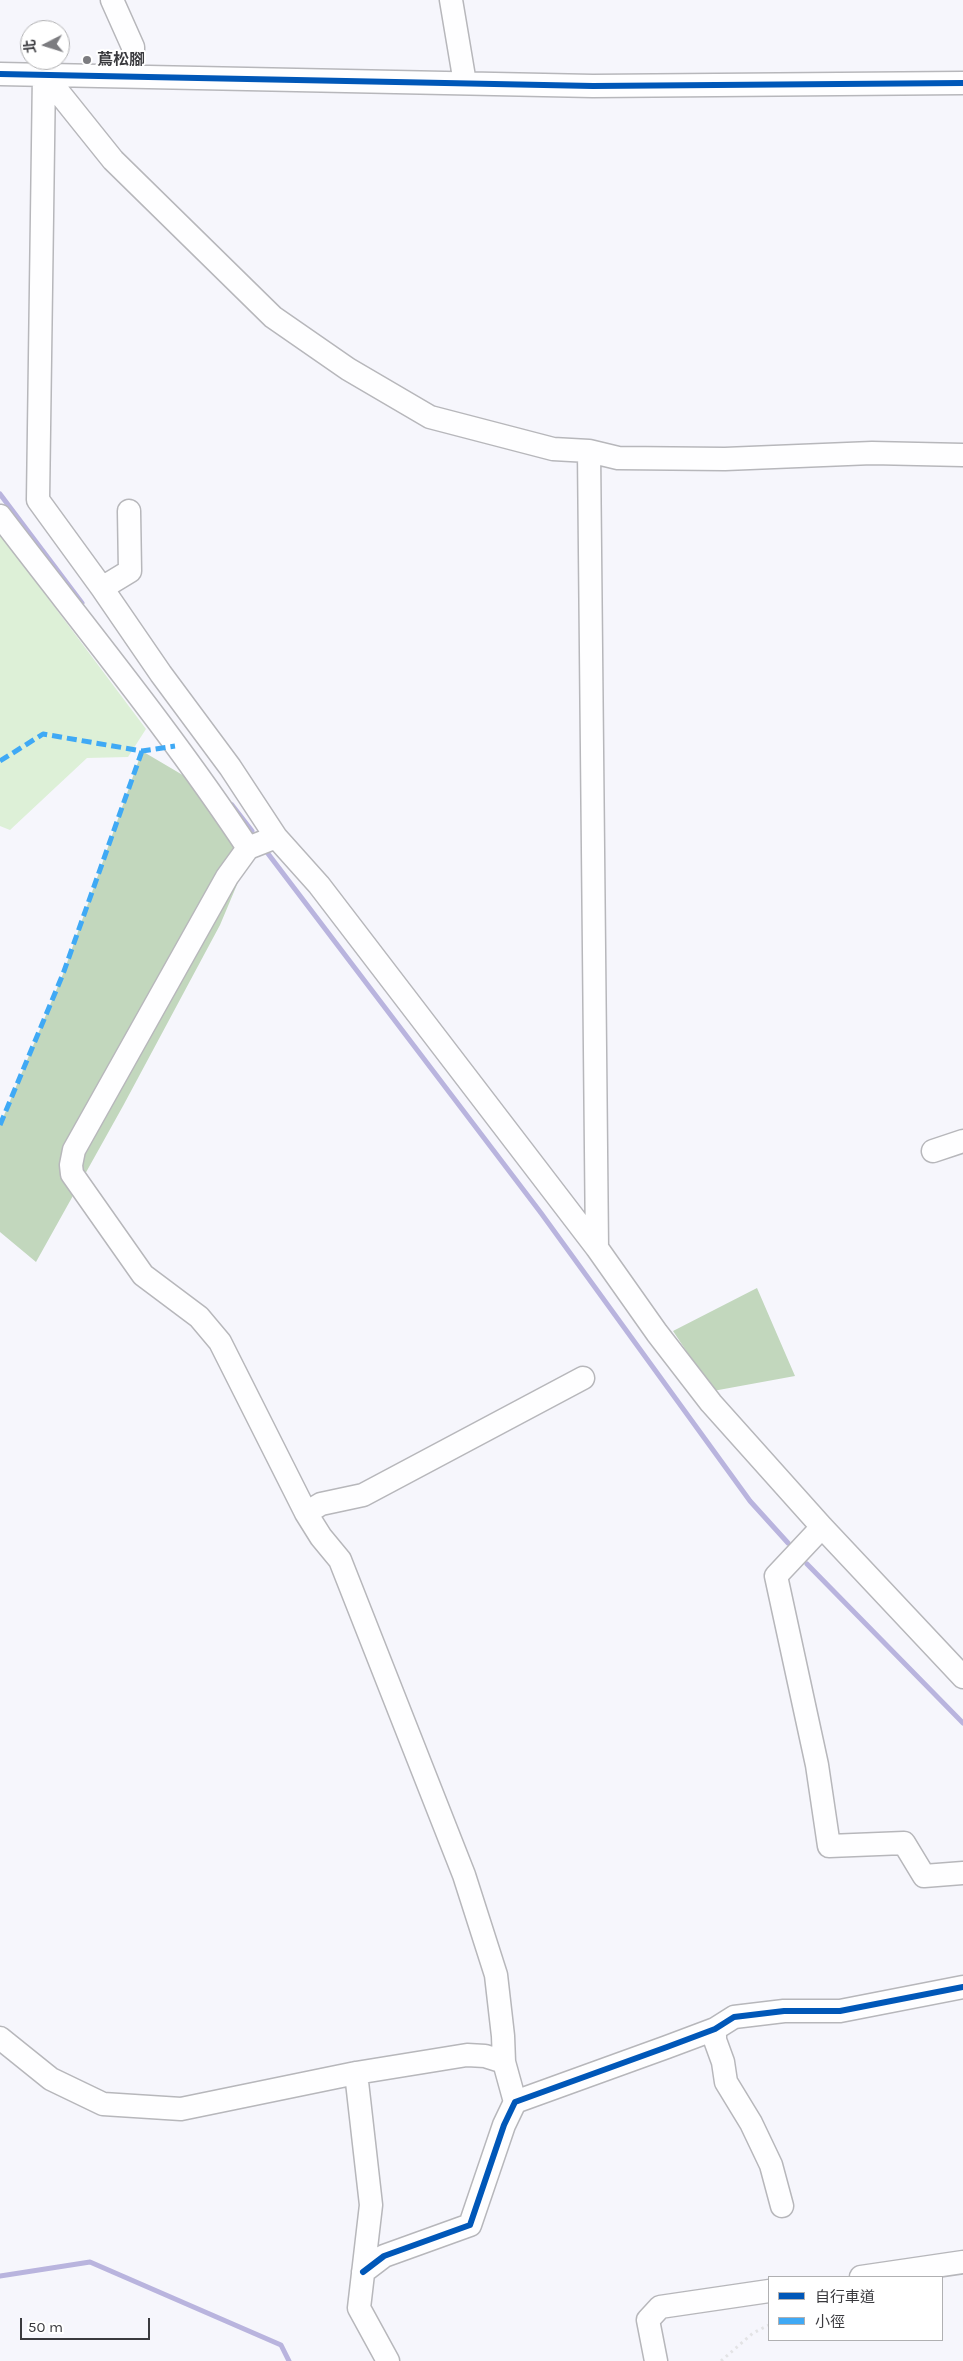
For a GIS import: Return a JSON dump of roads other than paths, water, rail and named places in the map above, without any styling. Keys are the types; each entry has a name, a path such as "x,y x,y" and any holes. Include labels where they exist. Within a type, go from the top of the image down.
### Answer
{"street":[{"path":"112,0 133,48 133,76"},
{"path":"450,0 465,83"},
{"path":"0,74 602,86 963,83"},
{"path":"44,74 113,160 273,317 348,370 430,417 553,449 589,451 618,458 725,459 872,454 963,455"},
{"path":"44,74 38,500 161,674 230,767 276,837 319,885 597,1248 657,1333 711,1404 822,1527 963,1677"},
{"path":"589,451 597,1248"},
{"path":"102,588 130,571 129,511"},
{"path":"0,516 117,667 217,801 248,848"},
{"path":"276,837 248,848 208,908 74,1150 71,1165 72,1174 143,1275 199,1317 220,1342 306,1513 321,1537 340,1560 464,1875 496,1976 504,2062 515,2102 504,2125 470,2225 384,2256 362,2272"},
{"path":"933,1151 963,1141"},
{"path":"306,1513 320,1504 362,1495 582,1378"},
{"path":"822,1527 776,1576 817,1766 829,1846 904,1842 924,1876 963,1874"},
{"path":"515,2102 715,2029 734,2017 784,2011 840,2011 963,1987"},
{"path":"715,2029 714,2040 722,2062 726,2082 751,2123 771,2165 782,2206"},
{"path":"0,2038 51,2078 103,2104 180,2109 356,2074 468,2055 485,2056 504,2062"},
{"path":"356,2074 371,2205 359,2308 388,2361"},
{"path":"868,2276 963,2262"},
{"path":"656,2361 648,2320 660,2307 768,2291"}],"waterway":[{"path":"0,494 82,603"},
{"path":"232,805 252,831"},
{"path":"266,851 541,1213 750,1501 788,1543"},
{"path":"807,1564 963,1723"},
{"path":"0,2276 90,2262 281,2345 289,2361"}],"place":[{"name":"蔦松腳","path":"87,60"}]}
